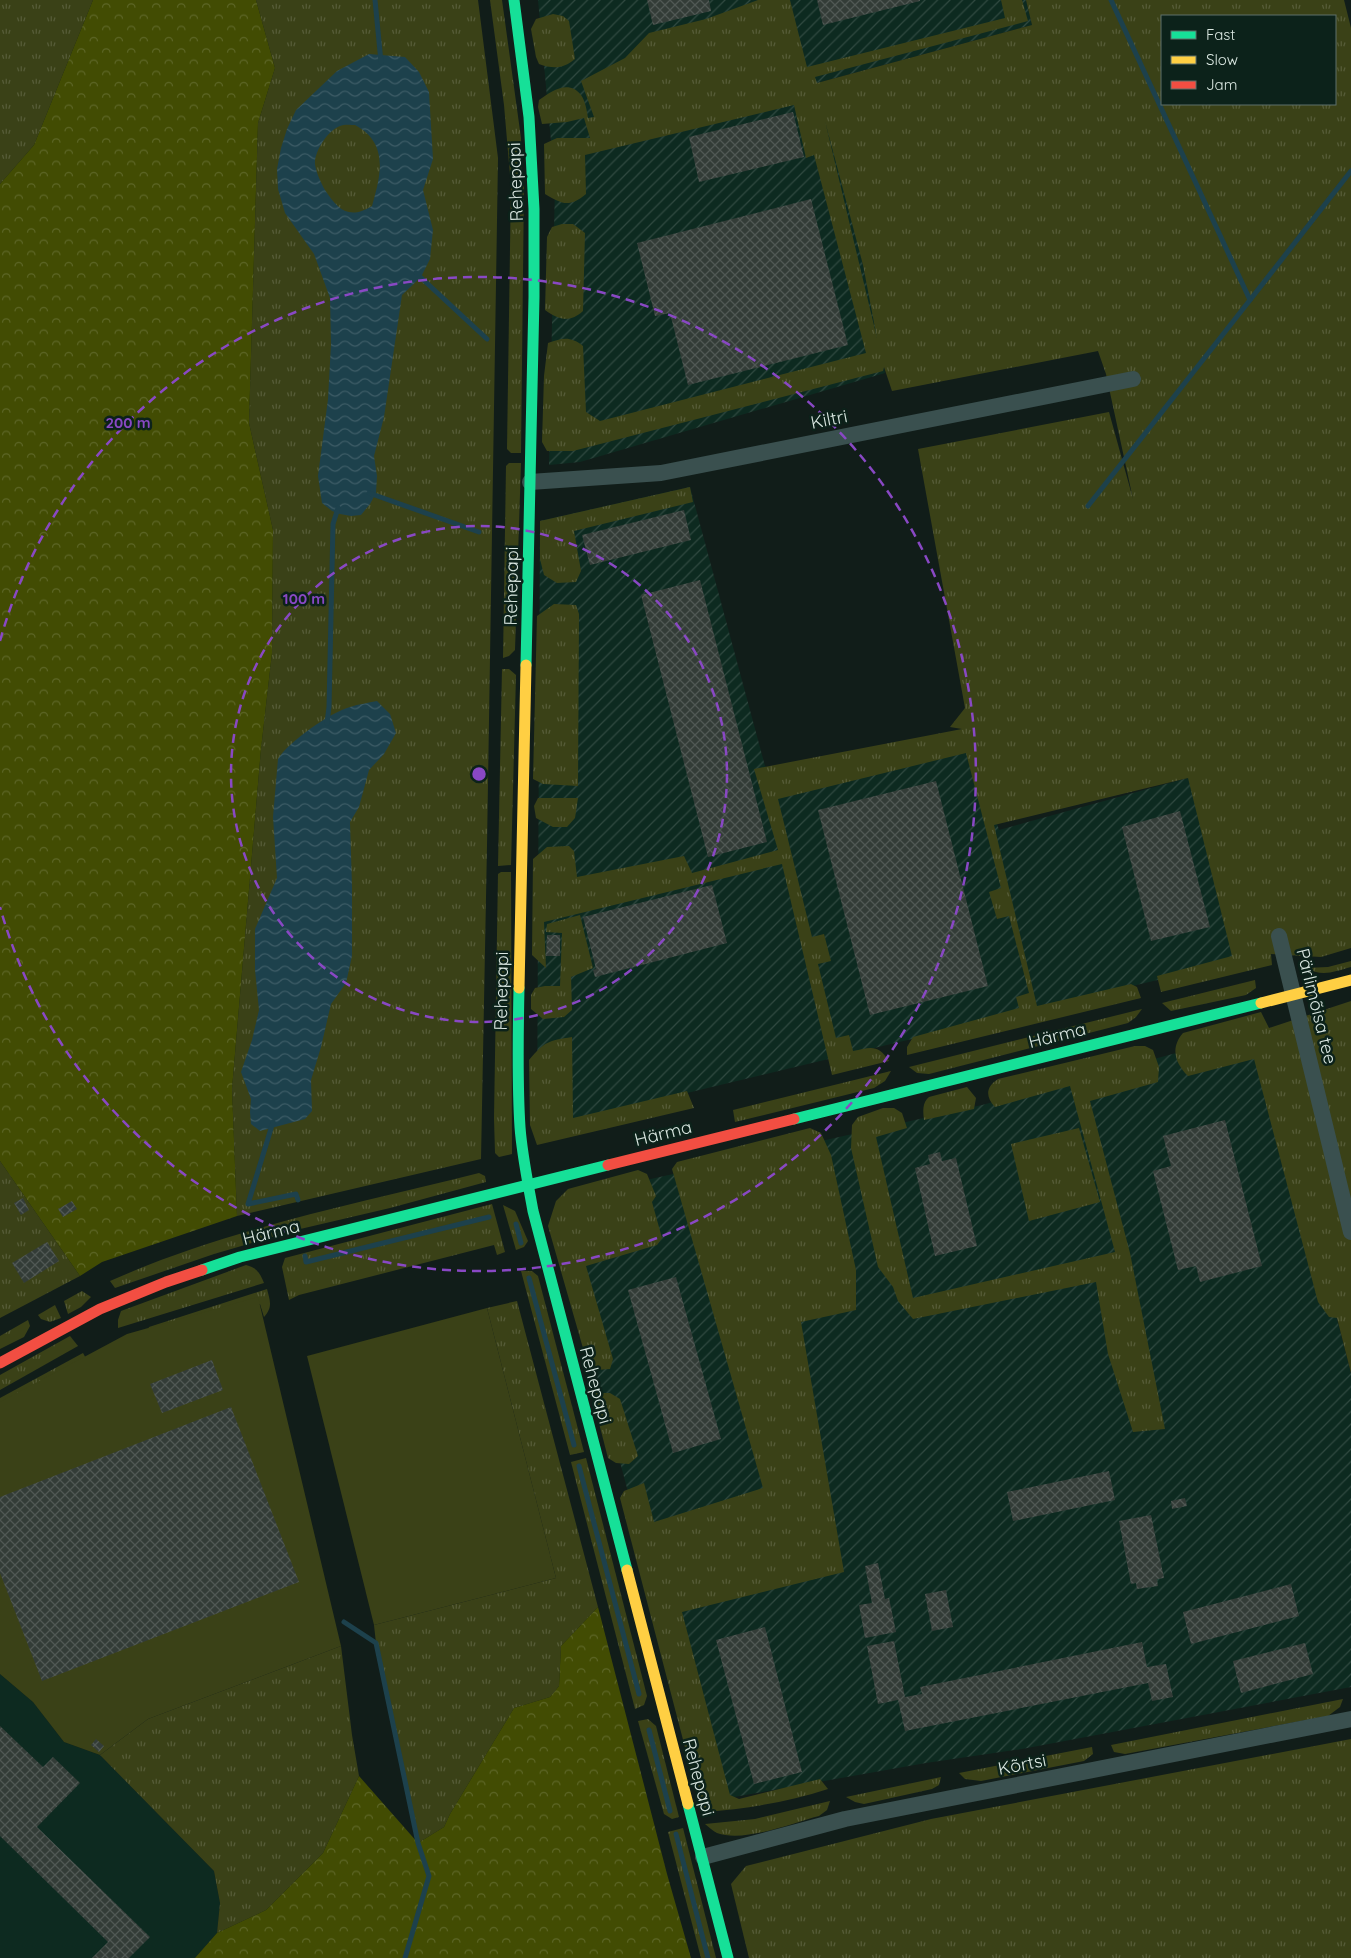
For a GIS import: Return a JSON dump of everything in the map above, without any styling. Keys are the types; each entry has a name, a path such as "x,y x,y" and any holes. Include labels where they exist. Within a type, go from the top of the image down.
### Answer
{"street":[{"name":"Rehepapi","path":"514,0 526,84 534,208 534,297 518,1064 520,1128 528,1185 650,1663 703,1857 728,1958"},
{"name":"Kiltri","path":"530,482 661,473 1134,379"},
{"name":"Pärlimõisa tee","path":"1279,936 1351,1232"},
{"name":"Härma","path":"0,1363 100,1309 166,1282 240,1257 1351,980"},
{"name":"Kõrtsi","path":"703,1857 845,1819 1351,1719"}],"shaded area":[{"path":"538,0 1026,0 1032,25 817,83 863,265 885,373 580,462 549,465 555,184"},
{"path":"690,487 765,766 773,772 964,729 977,757 999,830 1202,774 1249,958 537,1129 540,521"},
{"path":"1262,1030 1351,1373 1351,1687 1022,1749 926,1763 711,1801 555,1220 570,1197 982,1105"},
{"path":"0,1674 33,1702 64,1742 100,1755 214,1871 220,1903 217,1933 195,1958 0,1958"}],"green space":[{"path":"0,0 93,0 34,145 0,184"},
{"path":"93,0 256,0 275,68 258,123 249,423 273,530 272,653 261,749 232,1089 237,1216 102,1262 80,1276 0,1161 0,184 34,145"},
{"path":"256,0 478,0 498,158 481,1159 237,1216 232,1089 261,749 272,653 273,530 249,423 258,123 275,68"},
{"path":"490,0 502,0 521,138 522,176 510,175 504,105"},
{"path":"758,0 790,0 807,67 1005,18 1001,0 1022,0 1028,21 815,77 817,83 1032,25 1026,0 1344,0 1351,28 1351,948 1321,957 1271,954 1272,965 1161,992 1157,976 1232,956 1188,778 994,825 1037,1006 1131,984 1137,987 1141,998 907,1055 907,1047 913,1037 1019,1008 1016,997 1029,993 1009,916 997,919 989,892 1001,888 966,753 778,799 812,937 824,934 831,961 818,964 836,1038 849,1035 853,1051 865,1048 878,1049 889,1061 832,1075 782,864 544,922 546,968 532,955 533,859 547,847 569,846 574,851 577,877 684,856 692,873 778,850 754,769 962,729 950,727 965,708 918,449 1109,412 1133,499 1106,374 1098,351 892,391 884,367 883,371 573,451 547,451 542,442 544,376 548,343 553,341 570,339 583,346 586,412 600,421 866,353 814,155 806,158 794,105 585,155 586,194 575,201 566,203 545,194 544,144 557,138 590,138 584,118 567,122 542,124 538,107 539,100 554,90 566,87 571,88 581,95 586,106 588,118 594,117 581,81 625,58 649,33 706,19","holes":["825,121 863,265 877,338"]},
{"path":"553,14 563,16 569,21 575,59 566,65 558,67 539,64 531,29 536,19"},
{"path":"524,182 521,453 511,453 507,449 511,183"},
{"path":"562,224 573,224 585,233 583,311 569,319 560,318 545,310 547,237 552,227"},
{"path":"509,463 521,463 515,650 509,656 503,658 506,466"},
{"path":"690,487 693,502 574,531 581,571 576,582 557,583 544,575 540,559 540,521"},
{"path":"554,604 576,605 579,614 578,786 543,784 533,779 537,616"},
{"path":"502,669 509,669 516,675 511,865 498,866"},
{"path":"538,798 578,798 575,818 567,827 553,827 536,818 534,806"},
{"path":"501,872 511,872 512,1154 499,1157 495,1153 494,1118 498,874"},
{"path":"580,915 593,968 571,977 572,1010 564,1017 543,1019 531,1009 531,995 535,988 560,986 562,933 546,932 547,924"},
{"path":"1351,961 1351,967 1328,973 1311,971 1305,968 1328,967"},
{"path":"1255,980 1256,988 1246,995 1171,1011 1162,1003"},
{"path":"1351,1001 1351,1373 1337,1318 1329,1317 1318,1302 1254,1059 1188,1076 1177,1061 1175,1050 1176,1044 1183,1033 1261,1012 1269,1028"},
{"path":"1142,1009 1128,1023 929,1074 917,1073 909,1067"},
{"path":"572,1037 573,1118 687,1091 694,1108 537,1145 530,1125 529,1060 543,1045"},
{"path":"1135,1046 1145,1046 1153,1050 1159,1067 1158,1082 1090,1101 1130,1253 1165,1429 1133,1432 1108,1354 1096,1282 913,1319 898,1301 893,1287 878,1267 851,1148 852,1125 858,1117 883,1108 894,1108 902,1113 907,1128 876,1137 913,1298 1115,1252 1070,1086 995,1107 988,1092 991,1085 998,1079"},
{"path":"891,1071 885,1081 874,1088 735,1122 733,1110"},
{"path":"967,1087 976,1098 974,1109 924,1120 924,1105 929,1097"},
{"path":"810,1128 821,1133 831,1155 856,1270 856,1310 801,1322 844,1572 682,1612 730,1795 739,1799 820,1779 828,1789 798,1798 767,1804 704,1812 699,1801 620,1498 624,1491 644,1483 654,1522 763,1488 672,1169 677,1162"},
{"path":"1079,1128 1100,1202 1029,1221 1011,1144"},
{"path":"0,1161 80,1276 0,1318"},
{"path":"638,1170 647,1174 656,1196 652,1202 662,1238 657,1245 586,1266 613,1359 610,1369 595,1370 587,1362 548,1226 556,1201 568,1189"},
{"path":"479,1173 485,1176 486,1182 390,1208 296,1230 214,1254 115,1288 110,1281 154,1263 245,1232"},
{"path":"492,1204 505,1252 497,1255 494,1245 299,1295 289,1300 282,1267 285,1258"},
{"path":"503,1205 515,1211 528,1241 524,1247 516,1250"},
{"path":"246,1265 258,1271 264,1283 118,1328 121,1311"},
{"path":"521,1271 532,1271 538,1276 584,1452 570,1455"},
{"path":"267,1289 270,1307 264,1317 260,1304 208,1319 141,1351 149,1327"},
{"path":"82,1291 91,1297 81,1307 68,1314 64,1301"},
{"path":"258,1297 341,1646 148,1719 100,1755 64,1742 33,1702 0,1674 0,1402 127,1334"},
{"path":"517,1301 598,1607 561,1646 559,1686 550,1697 514,1708 444,1827 418,1843 376,1643 374,1625 556,1578 487,1308"},
{"path":"55,1305 61,1318 50,1322 41,1319 38,1315"},
{"path":"487,1308 556,1578 374,1625 307,1356"},
{"path":"28,1320 30,1326 24,1337 0,1349 0,1336"},
{"path":"70,1336 78,1346 0,1390 0,1375"},
{"path":"83,1353 94,1373 0,1411 0,1398"},
{"path":"596,1393 610,1393 620,1399 638,1456 629,1464 616,1463 608,1458 593,1400"},
{"path":"586,1458 647,1696 644,1705 635,1709 571,1462"},
{"path":"598,1607 667,1874 691,1958 195,1958 217,1933 266,1910 323,1853 359,1776 418,1843 444,1827 514,1708 550,1697 559,1686 561,1646"},
{"path":"341,1646 359,1776 323,1853 266,1910 217,1933 220,1903 214,1871 100,1755 148,1719"},
{"path":"1343,1699 1340,1707 1328,1716 1125,1754 1114,1752 1111,1745"},
{"path":"648,1719 656,1726 679,1817 672,1819 664,1814 638,1721"},
{"path":"1351,1739 1351,1958 749,1958 731,1884 746,1866 931,1819"},
{"path":"1092,1747 1093,1754 1084,1761 981,1781 965,1779 959,1773"},
{"path":"941,1777 939,1785 932,1789 864,1804 846,1797"},
{"path":"830,1801 827,1810 819,1816 754,1834 741,1836 717,1833 705,1824 755,1819"},
{"path":"683,1828 716,1958 701,1958 668,1832"}],"water":[{"path":"369,54 405,57 419,72 429,92 433,159 423,190 433,230 430,259 421,277 402,295 384,417 374,456 377,476 376,493 361,515 351,516 332,511 322,503 318,476 328,399 331,344 330,298 314,254 285,213 278,189 277,169 287,129 296,110 337,71","holes":["343,125 355,125 366,132 378,150 380,161 378,183 372,206 357,212 345,211 335,203 325,190 316,170 315,159 323,142 335,128"]},
{"path":"377,701 390,714 396,733 384,754 369,770 359,807 350,822 352,956 346,983 331,1004 311,1080 312,1111 305,1119 260,1131 251,1124 251,1099 241,1072 252,1040 259,1010 255,970 255,929 277,878 273,817 278,759 300,736 332,715 350,707"}],"building":[{"path":"647,0 709,0 711,11 653,25"},
{"path":"817,0 920,0 920,1 823,25"},
{"path":"793,112 804,157 699,182 689,137"},
{"path":"811,199 848,345 688,385 670,313 655,316 637,243"},
{"path":"684,510 691,540 590,565 582,535"},
{"path":"700,580 767,842 708,857 641,595"},
{"path":"936,781 988,986 870,1015 818,810"},
{"path":"1180,811 1210,927 1151,941 1122,827"},
{"path":"712,885 727,943 595,977 593,970 596,969 583,917"},
{"path":"547,935 560,935 560,956 546,956"},
{"path":"1225,1120 1262,1266 1200,1282 1196,1266 1178,1270 1153,1171 1171,1166 1163,1136"},
{"path":"940,1152 942,1161 956,1158 977,1246 935,1256 915,1168 930,1164 928,1155"},
{"path":"23,1198 29,1210 21,1215 14,1203"},
{"path":"72,1201 77,1209 63,1217 58,1209"},
{"path":"47,1242 59,1261 24,1283 12,1263"},
{"path":"676,1277 721,1439 673,1453 628,1290"},
{"path":"212,1360 223,1390 162,1413 150,1384"},
{"path":"231,1407 299,1582 42,1681 0,1573 0,1497"},
{"path":"1109,1471 1115,1500 1013,1521 1007,1492"},
{"path":"1185,1498 1187,1506 1172,1509 1171,1501"},
{"path":"1151,1515 1164,1578 1157,1579 1158,1586 1137,1589 1136,1583 1131,1584 1119,1521"},
{"path":"878,1563 885,1599 889,1598 896,1632 865,1638 859,1605 872,1603 865,1566"},
{"path":"1291,1584 1299,1616 1191,1644 1183,1612"},
{"path":"946,1590 953,1627 932,1631 925,1594"},
{"path":"765,1627 802,1772 754,1784 716,1640"},
{"path":"894,1641 905,1697 922,1694 920,1687 1142,1642 1147,1667 1166,1664 1173,1697 1152,1701 1148,1683 905,1731 898,1700 878,1704 867,1646"},
{"path":"1305,1643 1313,1674 1241,1693 1233,1661"},
{"path":"0,1726 43,1767 53,1757 80,1783 37,1827 150,1937 129,1958 92,1958 108,1942 0,1836"},
{"path":"96,1739 104,1746 99,1752 91,1745"}],"waterway":[{"path":"375,0 381,62"},
{"path":"1088,506 1250,300 1111,0"},
{"path":"1250,300 1351,171"},
{"path":"416,273 487,339"},
{"path":"369,493 479,532"},
{"path":"327,723 329,707 333,524 338,508"},
{"path":"273,1122 248,1204 296,1194 298,1200"},
{"path":"305,1256 306,1262 489,1217"},
{"path":"516,1224 521,1243"},
{"path":"529,1278 574,1445"},
{"path":"579,1466 639,1694"},
{"path":"344,1622 376,1643 418,1843 429,1876 405,1958"},
{"path":"649,1730 670,1811"},
{"path":"676,1834 708,1958"}],"traffic: fast":[{"path":"514,0 529,117 534,209 534,297 526,665"},
{"path":"519,988 518,1075 520,1127 533,1211 627,1570"},
{"path":"794,1119 1261,1003"},
{"path":"202,1270 240,1257 608,1165"},
{"path":"688,1804 728,1958"}],"traffic: slow":[{"path":"519,988 526,665"},
{"path":"1261,1003 1351,980"},
{"path":"627,1570 688,1804"}],"traffic: jam":[{"path":"608,1165 794,1119"},
{"path":"0,1363 100,1309 166,1282 202,1270"}]}
